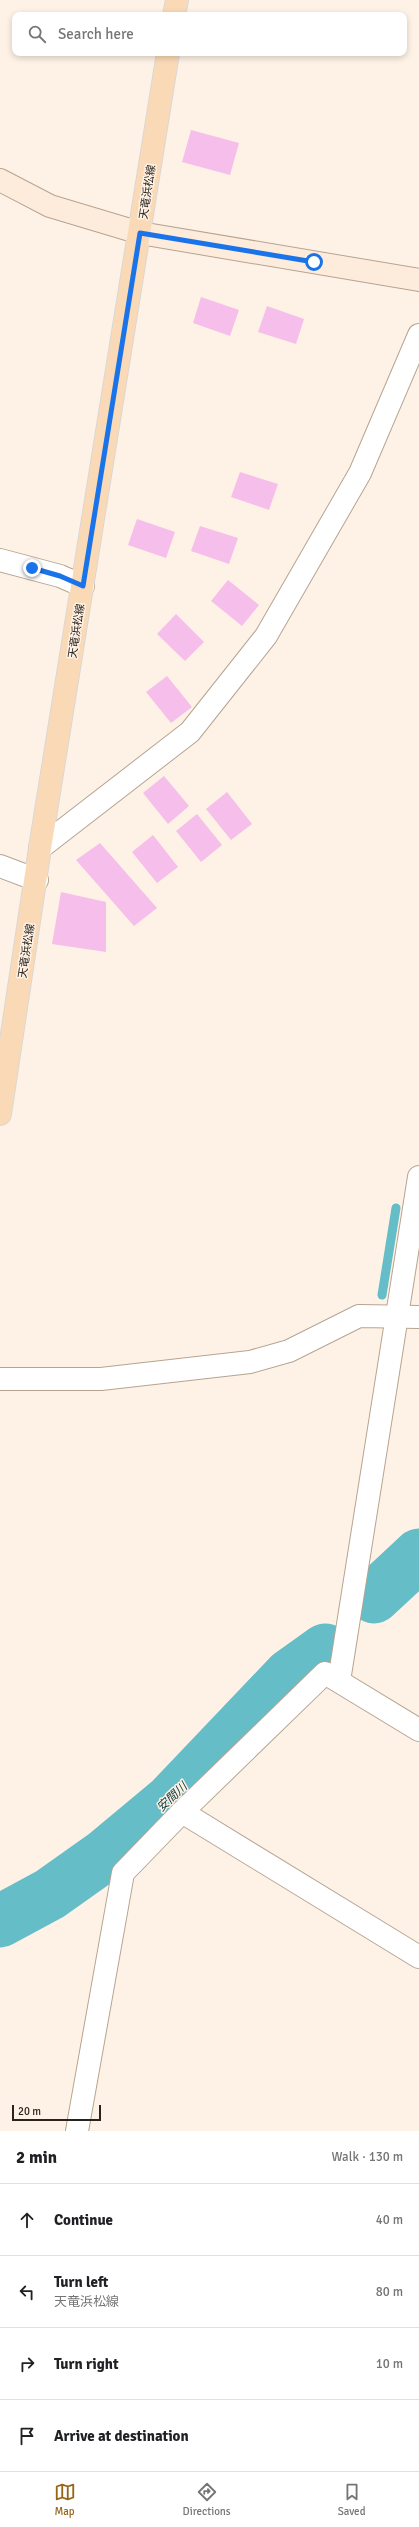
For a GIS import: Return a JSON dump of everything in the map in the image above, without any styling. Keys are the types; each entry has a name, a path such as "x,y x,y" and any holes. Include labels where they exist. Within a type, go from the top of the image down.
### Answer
{"main road":[{"path":"175,12 177,0"},
{"name":"天竜浜松線","path":"0,1114 37,880 40,848 168,56"}],"street":[{"path":"0,180 50,206 140,233 419,280"},
{"path":"40,848 190,732 266,636 360,473 419,335"},
{"path":"0,560 60,576 83,586"},
{"path":"0,866 37,880"},
{"path":"339,1681 419,1177"},
{"path":"0,1379 101,1379 250,1362 289,1351 359,1316 419,1317"},
{"path":"77,2131 123,1873 182,1812 325,1673 419,1730"},
{"path":"182,1812 419,1956"}],"building":[{"path":"191,130 239,143 230,175 182,162"},
{"path":"201,297 239,310 230,336 193,323"},
{"path":"267,306 304,319 296,344 258,332"},
{"path":"240,472 278,484 269,510 231,497"},
{"path":"137,519 175,532 166,558 128,545"},
{"path":"200,526 238,538 229,564 191,551"},
{"path":"228,580 259,605 242,626 211,601"},
{"path":"176,614 204,642 185,661 157,634"},
{"path":"167,676 192,707 171,723 146,692"},
{"path":"164,776 189,806 168,824 143,793"},
{"path":"227,792 252,824 231,840 206,809"},
{"path":"197,814 222,845 201,862 176,831"},
{"path":"153,835 178,867 157,883 132,852"},
{"path":"100,843 157,908 134,926 76,860"},
{"path":"61,892 106,902 106,952 52,944"}],"waterway":[{"path":"382,1295 396,1208"},
{"name":"安間川","path":"374,1597 419,1555"},
{"name":"安間川","path":"0,1921 50,1894 105,1855 171,1800 290,1675 325,1650"}],"route":[{"path":"32,568 60,576 83,586 140,233 314,262"}]}
